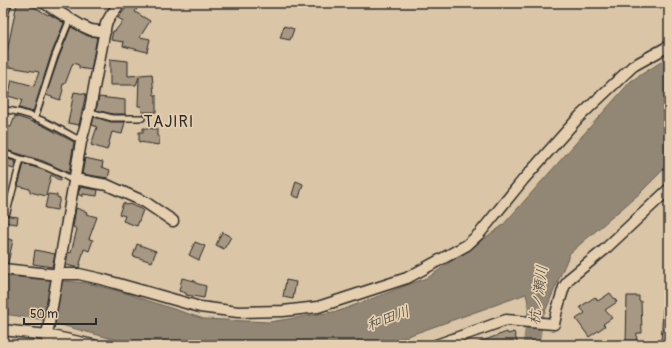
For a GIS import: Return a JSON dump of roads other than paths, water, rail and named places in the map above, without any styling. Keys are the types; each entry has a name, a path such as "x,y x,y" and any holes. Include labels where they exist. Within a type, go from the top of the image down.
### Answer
{"street":[{"path":"44,3 82,26 91,30 105,32"},
{"path":"49,336 57,276 74,180 81,142 90,112 106,24 120,3"},
{"path":"3,269 57,276 79,274 200,307 238,312 283,311 318,307 407,278 467,245 480,233 523,180 579,117 634,66 669,46"},
{"path":"74,180 107,185 145,202 173,221"},
{"path":"436,345 506,320 554,324 564,287 570,278 604,250 669,188"},
{"path":"3,330 49,336 93,345"}],"lane":[{"path":"3,20 9,3"},
{"path":"35,118 55,56 70,19"},
{"path":"3,110 12,110 35,118 81,142"},
{"path":"90,112 112,118 142,118"},
{"path":"3,154 42,164 74,180"},
{"path":"3,211 7,212 21,159"}],"water":[{"name":"和田川","path":"669,57 669,164 639,194 570,253 544,314 530,312 526,294 388,343 378,345 135,345 39,319 3,314 3,276 87,283 122,292 204,319 269,322 339,311 429,277 502,226 631,81"}],"waterway":[{"name":"杭ノ瀬川","path":"531,345 539,290"}],"district":[{"name":"TAJIRI","path":"169,121"}]}
